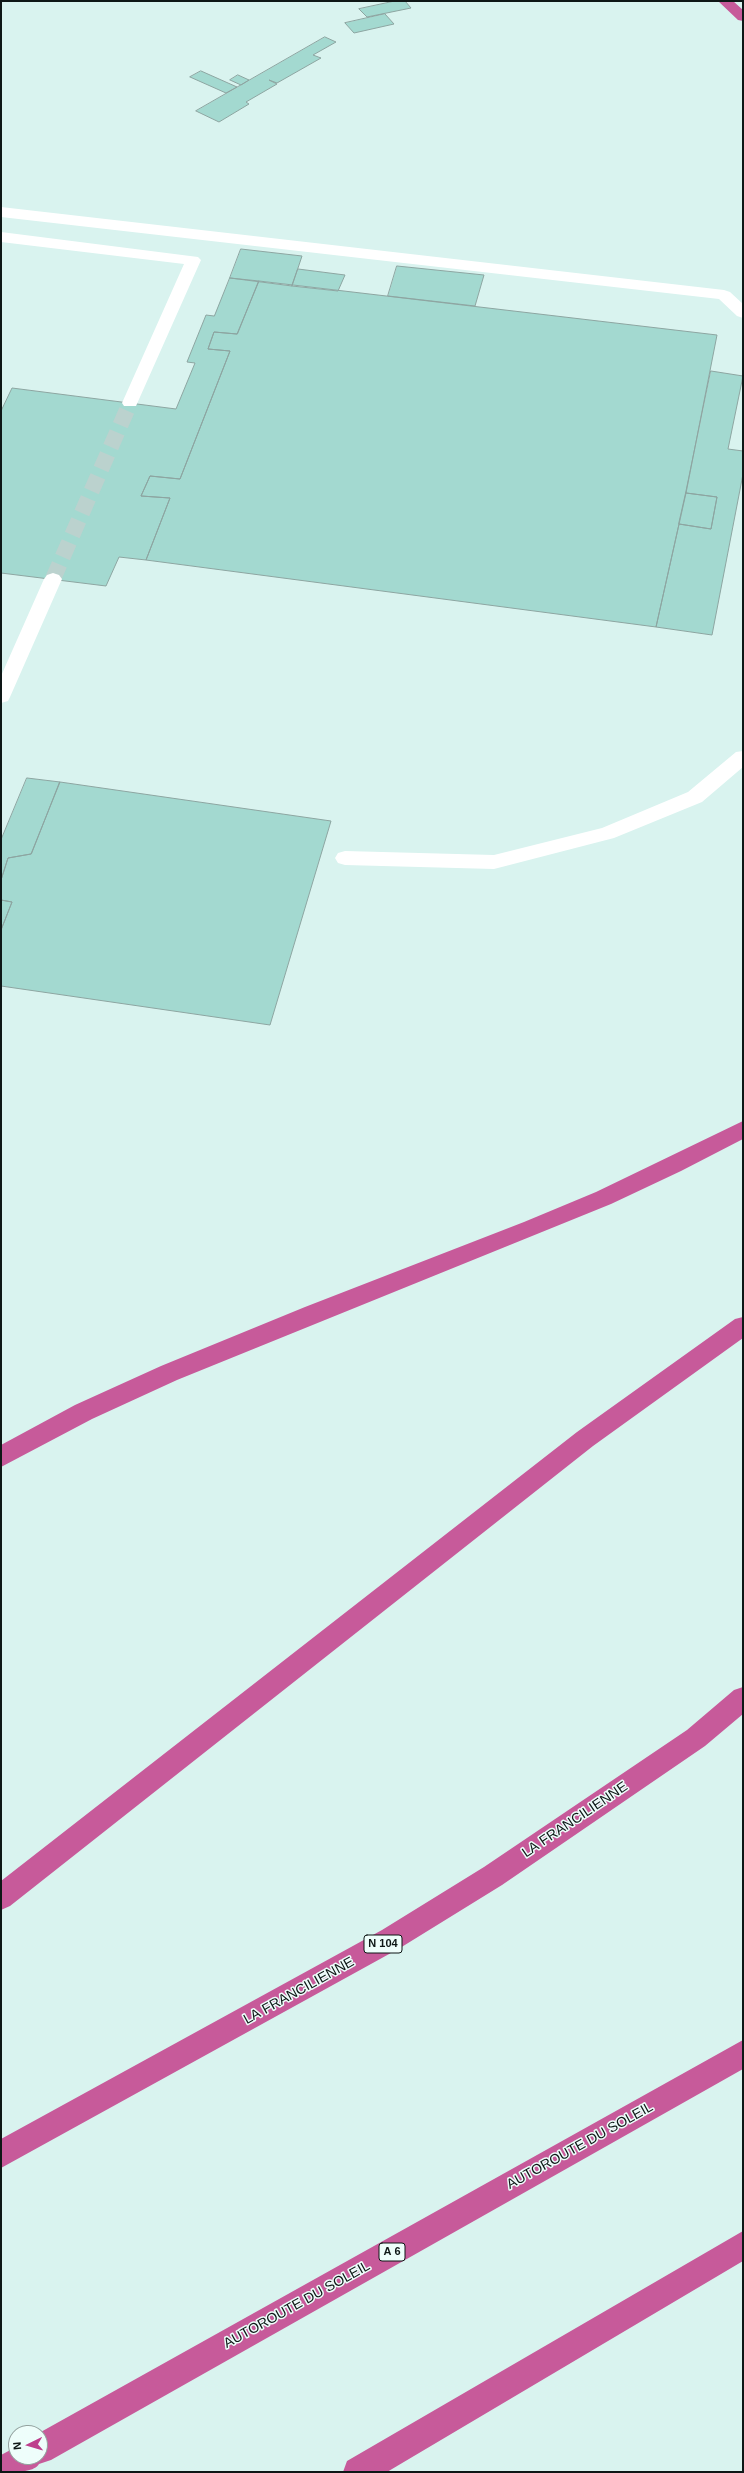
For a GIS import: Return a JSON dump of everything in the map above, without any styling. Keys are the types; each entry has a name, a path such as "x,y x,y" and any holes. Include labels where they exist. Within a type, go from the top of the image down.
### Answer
{"highway":[{"path":"725,1 743,17"},
{"path":"1,1457 126,1392 227,1347 527,1231 618,1193 703,1152 743,1129"},
{"path":"1,1897 585,1439 743,1326"},
{"name":"LA FRANCILIENNE","path":"1,2154 391,1939 493,1876 696,1738 743,1698"},
{"name":"AUTOROUTE DU SOLEIL","path":"48,2445 743,2054"},
{"path":"358,2472 743,2245"},
{"path":"1,2471 12,2465"}],"lane":[{"path":"1,212 724,295 743,313"},
{"path":"1,237 193,260 130,403"},
{"path":"1,697 53,579"},
{"path":"345,858 494,862 607,833 695,797 743,757"}],"building":[{"path":"395,1 405,1 411,8 367,17 359,9"},
{"path":"385,14 394,24 354,33 345,23"},
{"path":"325,37 336,42 313,55 321,58 277,83 269,80 277,84 246,102 249,104 219,122 196,111"},
{"path":"201,71 237,87 226,93 190,77"},
{"path":"238,75 249,80 241,85 230,80"},
{"path":"241,249 302,256 292,286 230,278"},
{"path":"397,266 484,275 475,306 388,296"},
{"path":"298,269 345,275 338,291 292,286"},
{"path":"230,278 259,281 237,334 214,332 208,349 230,351 180,479 150,476 141,496 170,498 146,560 119,557 106,586 1,573 1,411 12,388 176,409 195,363 187,362 206,315 214,316"},
{"path":"259,281 717,335 686,493 656,627 146,560 170,498 141,496 150,476 180,479 230,351 208,349 214,332 237,334"},
{"path":"711,371 743,376 728,449 743,451 743,474 712,635 656,627 679,524 711,529 717,497 686,493"},
{"path":"686,493 717,497 711,529 679,524"},
{"path":"27,778 60,782 31,854 8,858 1,880 1,840"},
{"path":"60,782 331,821 270,1025 1,986 1,930 12,902 1,900 1,880 8,858 31,854"},
{"path":"1,900 12,902 1,930"}],"tunnel":[{"path":"53,579 130,403"}]}
